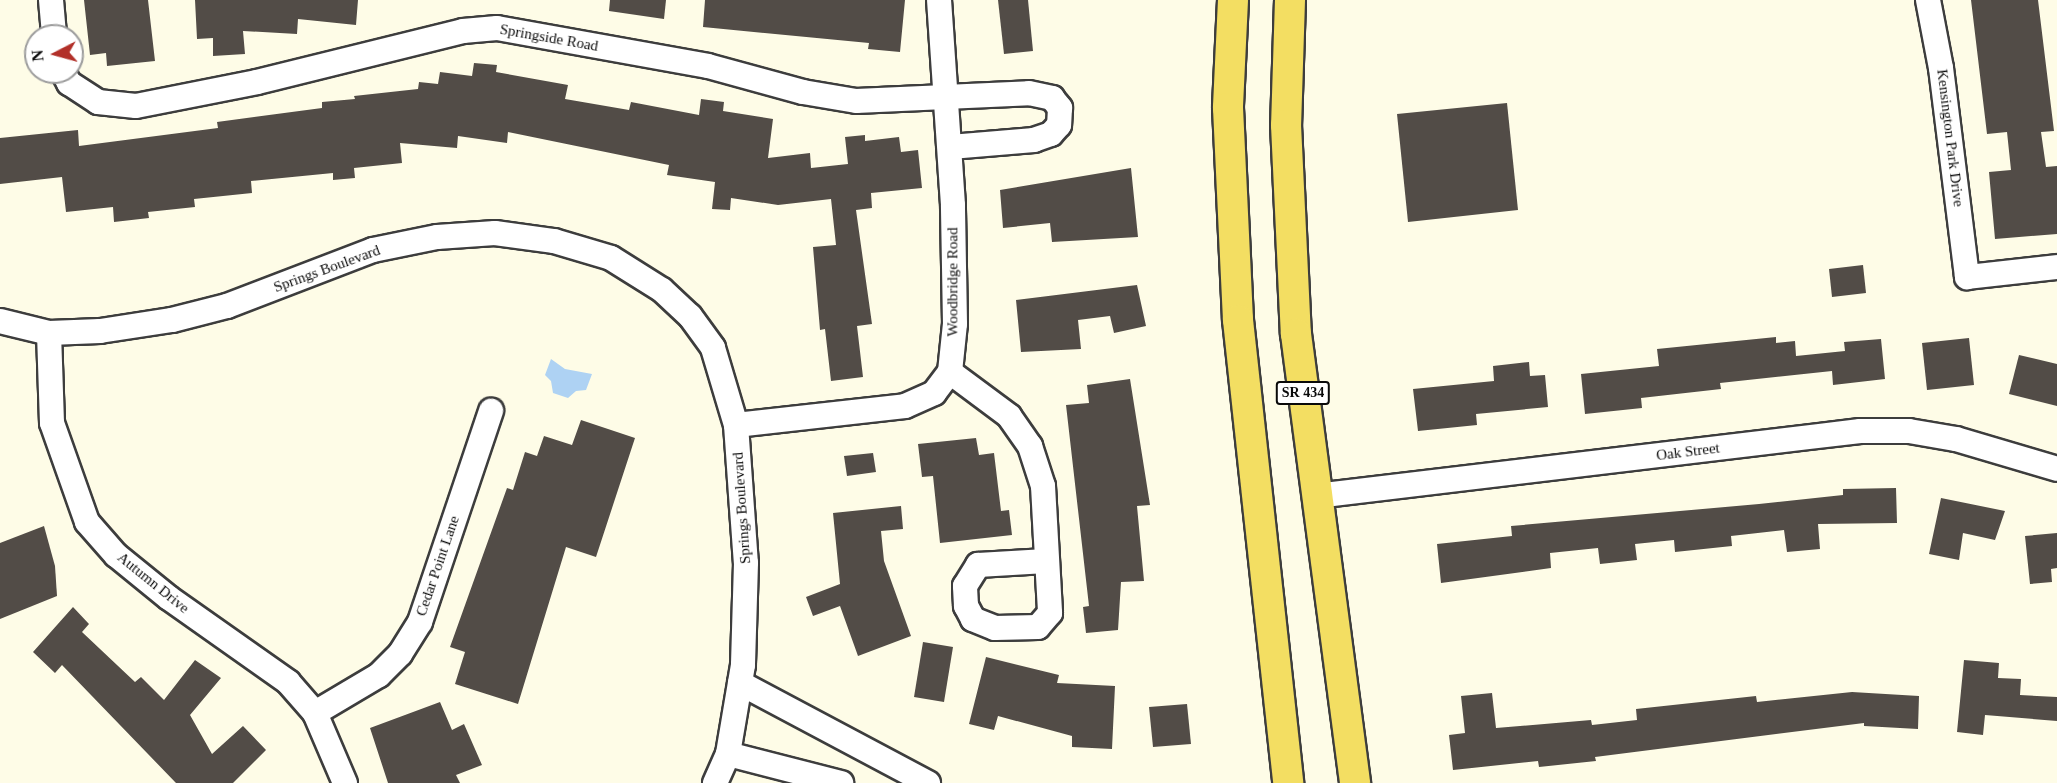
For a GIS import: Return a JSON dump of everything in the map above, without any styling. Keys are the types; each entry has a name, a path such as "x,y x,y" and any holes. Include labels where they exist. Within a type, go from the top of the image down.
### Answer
{"main road":[{"path":"1233,0 1228,108 1238,320 1288,783"},
{"name":"SR 434","path":"1290,0 1288,218 1296,334 1355,783"}],"street":[{"path":"51,0 53,24"},
{"name":"Woodbridge Road","path":"939,0 943,97 950,147 955,324 950,372"},
{"name":"Kensington Park Drive","path":"1928,0 1941,68 1967,277 2057,267"},
{"name":"Springside Road","path":"71,84 98,102 136,106 257,82 463,31 497,28 708,66 803,92 856,101 1029,93 1052,98 1060,108 1059,124 1051,134 1034,141 950,147"},
{"name":"Springs Boulevard","path":"0,321 49,333 100,331 227,306 374,250 437,237 495,233 542,239 610,258 662,290 690,315 713,348 736,425 746,562 740,683 728,754 715,783"},
{"name":"Autumn Drive","path":"49,333 52,423 87,522 116,555 169,598 288,682 315,713 345,783"},
{"path":"736,425 904,406 934,393 950,372 1009,416 1030,446 1043,486 1046,561"},
{"name":"Cedar Point Lane","path":"315,713 379,675 400,654 420,622 491,411"},
{"name":"Oak Street","path":"1316,496 1860,431 1909,431 1932,435 2057,469"},
{"path":"740,683 928,783"},
{"path":"728,754 841,783"}],"water":[{"path":"551,359 565,369 592,374 586,390 576,391 568,398 553,393 551,381 545,375"}],"building":[{"path":"84,0 148,0 155,61 107,66 106,53 90,55"},
{"path":"195,0 358,0 356,25 298,19 297,34 243,31 245,54 213,56 213,38 197,39"},
{"path":"610,0 666,0 664,19 609,11"},
{"path":"705,0 905,0 900,52 868,49 869,43 703,27"},
{"path":"998,0 1028,0 1033,51 1004,54"},
{"path":"1971,0 2038,0 2054,131 2041,132 2046,167 2057,166 2057,234 1995,239 1989,172 2011,170 2007,132 1987,134"},
{"path":"474,63 497,65 496,72 568,85 565,99 629,110 631,102 699,115 701,99 724,102 723,111 773,119 768,158 810,153 811,168 848,164 845,137 865,135 865,141 899,137 901,152 918,150 922,188 871,193 872,208 856,210 872,324 857,326 863,377 831,381 825,329 820,330 813,247 836,245 831,199 778,205 731,198 730,210 712,209 715,182 667,175 669,165 508,132 507,143 458,136 457,148 400,143 402,163 354,168 355,178 333,180 333,173 251,181 252,193 194,199 195,207 148,212 149,218 114,222 113,207 66,212 62,177 0,184 0,138 78,130 79,146 218,128 217,122 322,108 322,102 355,99 354,96 418,89 419,82 438,84 440,72 472,76"},
{"path":"1507,103 1518,210 1408,222 1397,114"},
{"path":"1131,168 1138,237 1052,242 1050,223 1003,228 1000,190"},
{"path":"1863,265 1866,293 1832,297 1829,269"},
{"path":"1137,285 1146,326 1114,333 1110,316 1078,320 1081,349 1021,352 1016,300"},
{"path":"1776,337 1776,343 1795,341 1796,356 1845,351 1844,342 1881,339 1885,379 1833,385 1832,371 1720,383 1721,389 1641,398 1642,408 1585,414 1581,374 1659,366 1657,349"},
{"path":"1969,338 1974,385 1927,390 1922,343"},
{"path":"2019,355 2057,364 2057,406 2009,394"},
{"path":"1529,362 1530,376 1545,375 1548,407 1476,414 1477,425 1418,431 1413,389 1494,381 1493,366"},
{"path":"1130,379 1150,505 1137,506 1144,581 1121,582 1118,630 1086,633 1083,607 1089,606 1066,405 1089,403 1087,385"},
{"path":"581,420 635,438 596,557 566,547 518,704 455,684 465,652 450,647 507,488 513,490 525,452 537,456 544,436 572,445"},
{"path":"976,438 979,455 994,453 1001,511 1009,510 1012,535 940,543 933,476 922,477 918,444"},
{"path":"873,453 876,472 847,476 844,456"},
{"path":"1896,488 1897,523 1818,524 1820,549 1787,552 1784,530 1731,536 1732,546 1675,552 1674,540 1635,544 1637,560 1600,564 1598,548 1550,553 1551,568 1441,583 1437,544 1512,536 1511,526 1843,495 1843,489"},
{"path":"1941,498 2005,511 1995,540 1963,533 1959,560 1929,554"},
{"path":"901,506 903,529 881,531 884,561 911,636 858,656 840,606 813,616 806,597 840,584 833,513"},
{"path":"44,526 55,566 57,596 0,619 0,543"},
{"path":"2057,533 2057,568 2051,569 2052,582 2030,584 2025,536"},
{"path":"73,607 89,624 82,632 135,682 141,677 164,700 195,660 221,678 190,715 212,754 243,726 266,750 233,783 176,783 62,665 55,673 33,652"},
{"path":"923,642 953,647 944,702 914,697"},
{"path":"986,657 1059,675 1057,683 1115,686 1112,749 1072,747 1072,736 998,716 994,730 969,724"},
{"path":"1964,660 1999,663 1998,678 2021,679 2020,695 2057,697 2057,721 1985,715 1983,735 1957,732"},
{"path":"1852,692 1919,696 1918,729 1864,726 1864,723 1595,757 1596,761 1539,767 1538,761 1453,770 1449,735 1465,733 1461,696 1492,693 1496,728 1591,720 1592,725 1637,720 1636,709 1756,696 1757,702"},
{"path":"440,702 452,730 464,724 482,765 456,775 460,783 388,783 370,728"},
{"path":"1187,704 1191,744 1153,747 1149,707"}]}
